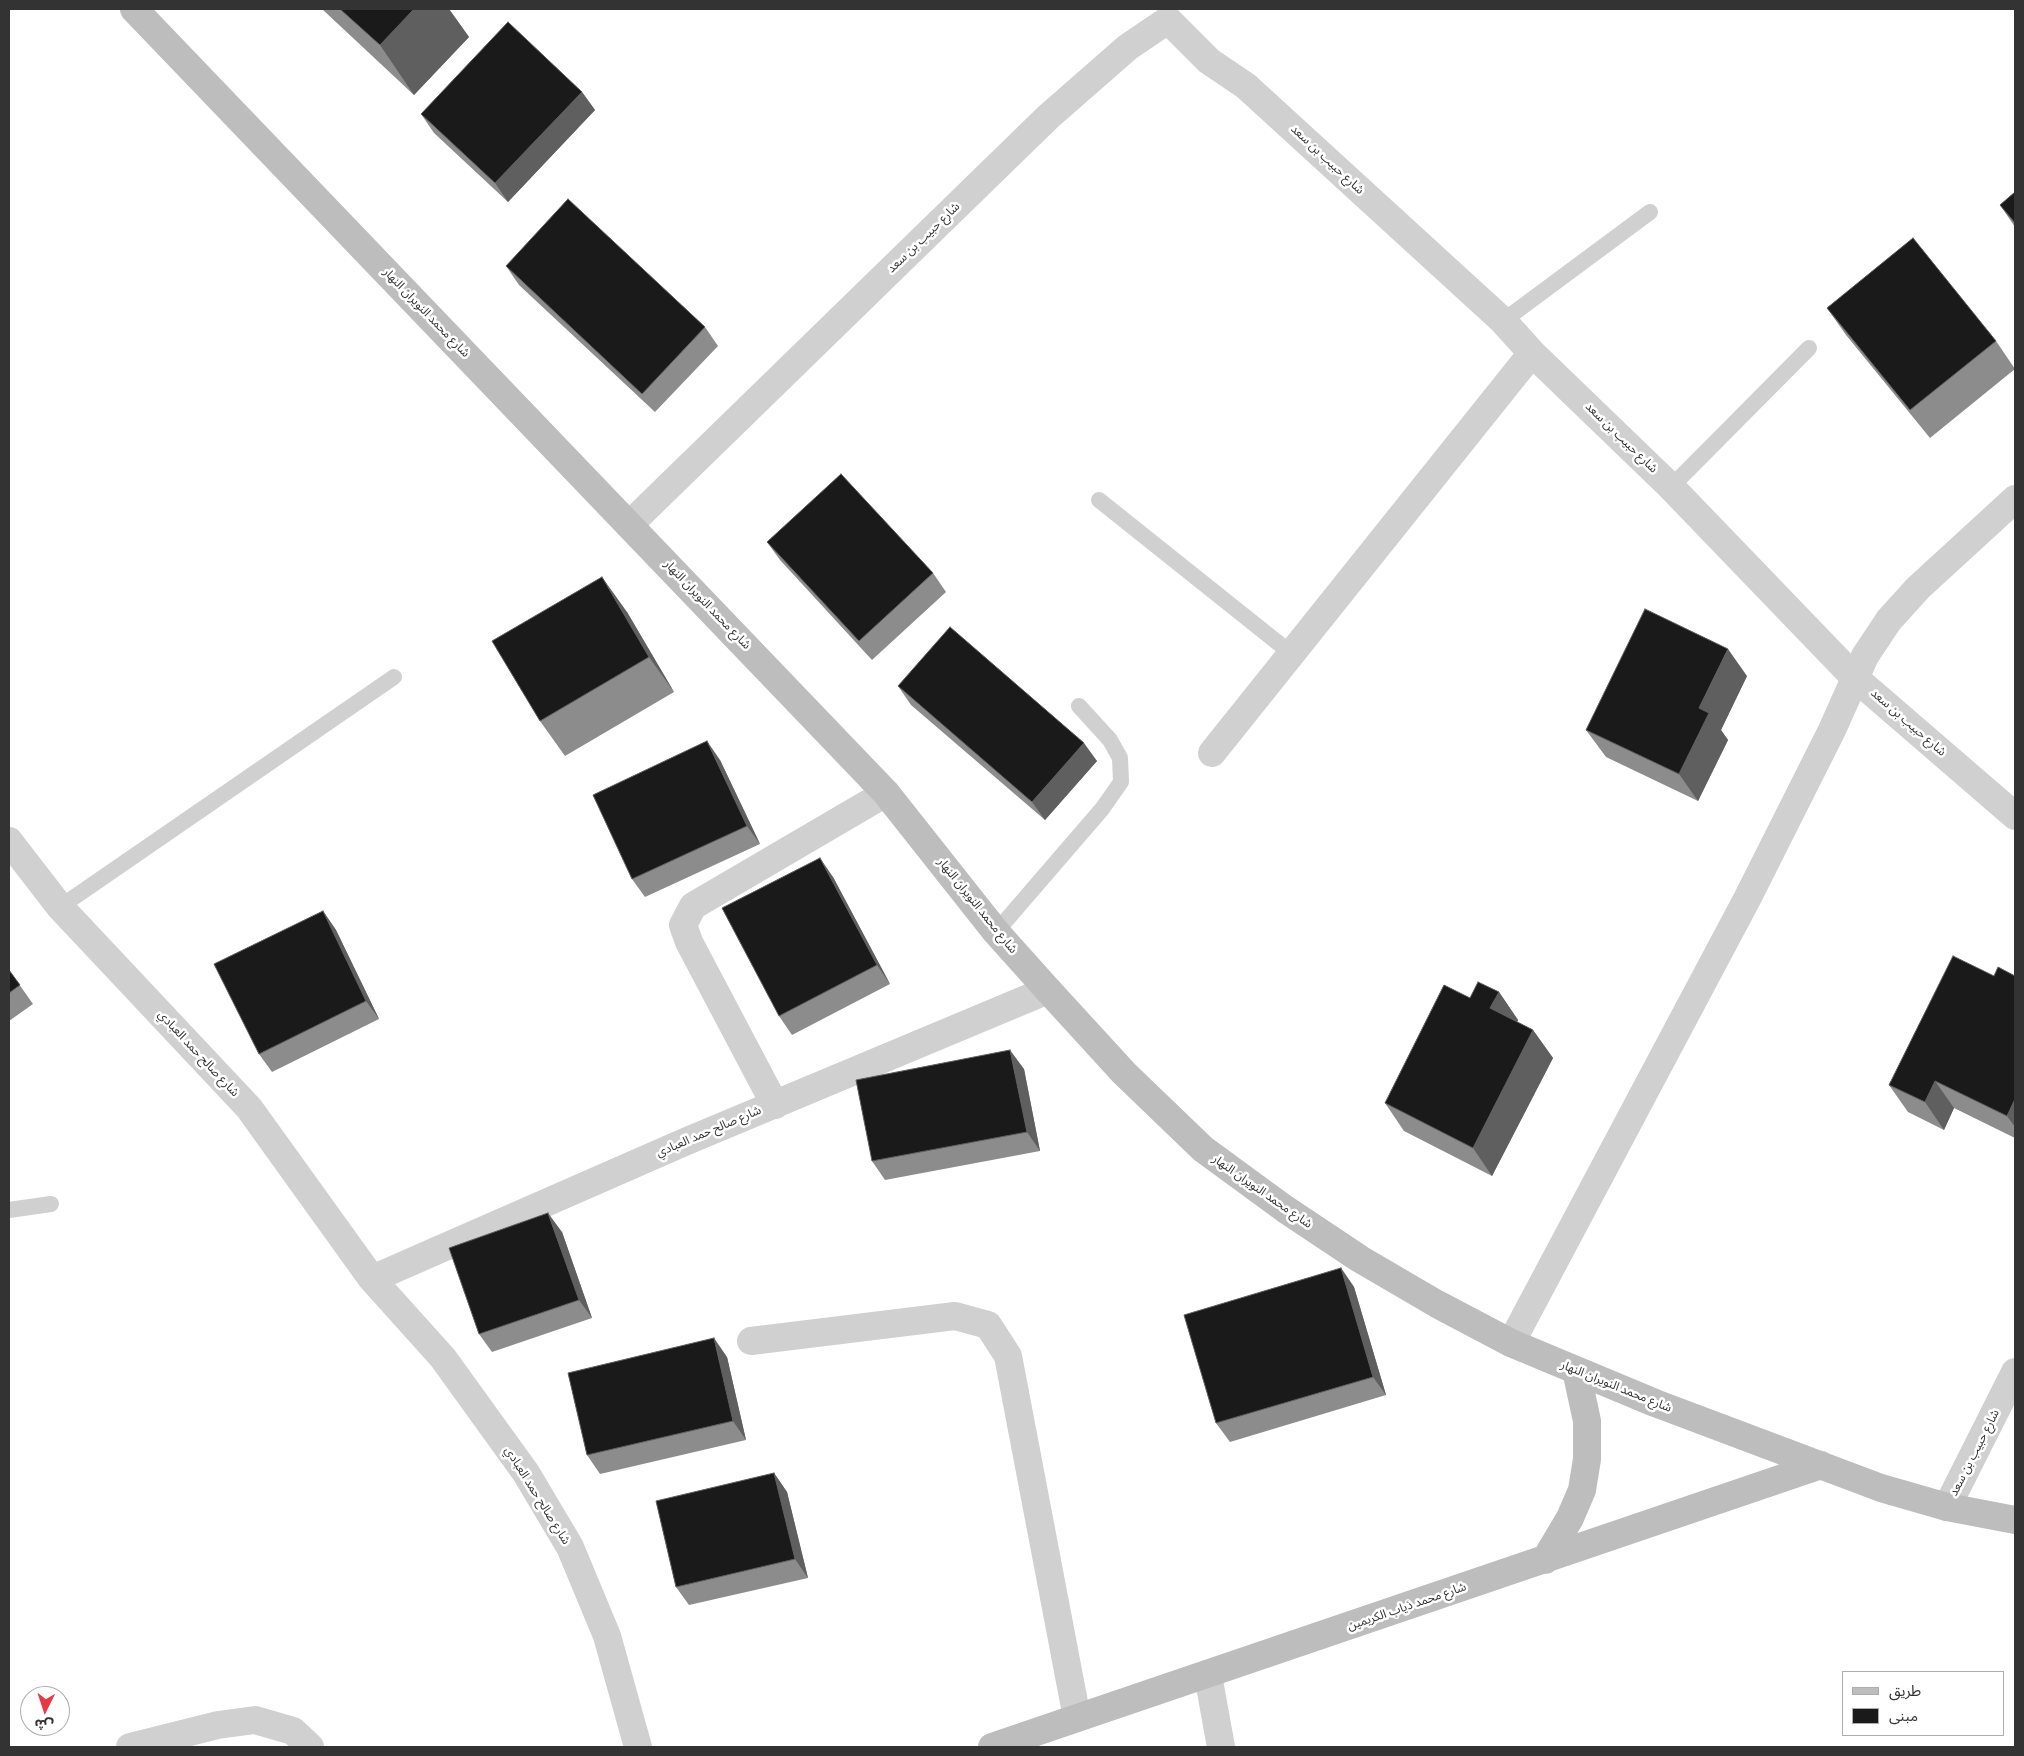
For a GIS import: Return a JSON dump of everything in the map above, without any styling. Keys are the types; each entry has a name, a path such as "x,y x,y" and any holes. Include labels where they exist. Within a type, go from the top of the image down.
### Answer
{"street":[{"name":"شارع محمد النويران النهار","path":"134,9 886,792 996,932 1124,1073 1203,1149 1285,1209 1360,1258 1437,1304 1511,1343 1754,1442 1881,1488 1947,1507 2015,1520"},
{"name":"شارع حبيب بن سعد","path":"629,525 1048,117 1128,48 1162,14 1209,61 1246,86 1502,321 1532,353 1671,487 1854,676 2015,816"},
{"path":"1212,753 1532,353"},
{"path":"1511,1343 1747,899 1832,730 1854,676 1890,620 1918,588 2015,499"},
{"path":"775,1105 689,942 683,925 693,906 886,792"},
{"name":"شارع صالح حمد العبادي","path":"9,841 60,907 249,1108 372,1279 443,1358 526,1473 570,1547 607,1636 638,1747"},
{"name":"شارع صالح حمد العبادي","path":"372,1279 775,1105 1048,990"},
{"path":"751,1341 955,1316 988,1325 1008,1356 1077,1718"},
{"path":"1545,1560 1570,1518 1582,1490 1588,1459 1587,1421 1576,1370"},
{"name":"شارع حبيب بن سعد","path":"1947,1507 2015,1372"},
{"name":"شارع محمد ذياب الكريمين","path":"992,1747 1822,1466"},
{"path":"1208,1675 1221,1747"},
{"path":"130,1747 218,1725 255,1720 293,1731 310,1747"}],"lane":[{"path":"1502,321 1650,212"},
{"path":"1671,487 1809,348"},
{"path":"1099,500 1292,654"},
{"path":"60,907 394,677"},
{"path":"996,932 1102,809 1121,782 1120,758 1117,752 1110,740 1079,706"},
{"path":"9,1210 51,1204"}],"building":[{"path":"340,9 414,9 380,45"},
{"path":"508,22 582,92 495,183 421,114"},
{"path":"2015,192 2015,223 2000,205"},
{"path":"568,199 705,327 642,394 506,266"},
{"path":"1913,238 1996,341 1910,410 1827,308"},
{"path":"841,474 933,573 859,641 767,542"},
{"path":"602,577 649,657 540,721 492,641"},
{"path":"1645,609 1728,649 1699,708 1709,713 1679,774 1586,730"},
{"path":"950,627 1084,743 1032,802 898,686"},
{"path":"707,741 747,826 632,879 593,795"},
{"path":"820,858 877,965 779,1016 722,908"},
{"path":"323,911 366,1001 259,1054 214,964"},
{"path":"1953,956 1994,976 1998,967 2015,976 2015,1099 2007,1116 1935,1081 1925,1102 1889,1085"},
{"path":"9,970 20,985 9,993"},
{"path":"1478,982 1499,992 1490,1008 1533,1030 1473,1148 1385,1103 1444,985 1470,998"},
{"path":"1010,1050 1027,1132 872,1161 856,1080"},
{"path":"548,1213 579,1300 479,1334 449,1248"},
{"path":"1341,1268 1373,1377 1216,1423 1184,1315"},
{"path":"714,1338 733,1421 587,1455 568,1373"},
{"path":"774,1473 795,1559 676,1587 656,1501"}]}
